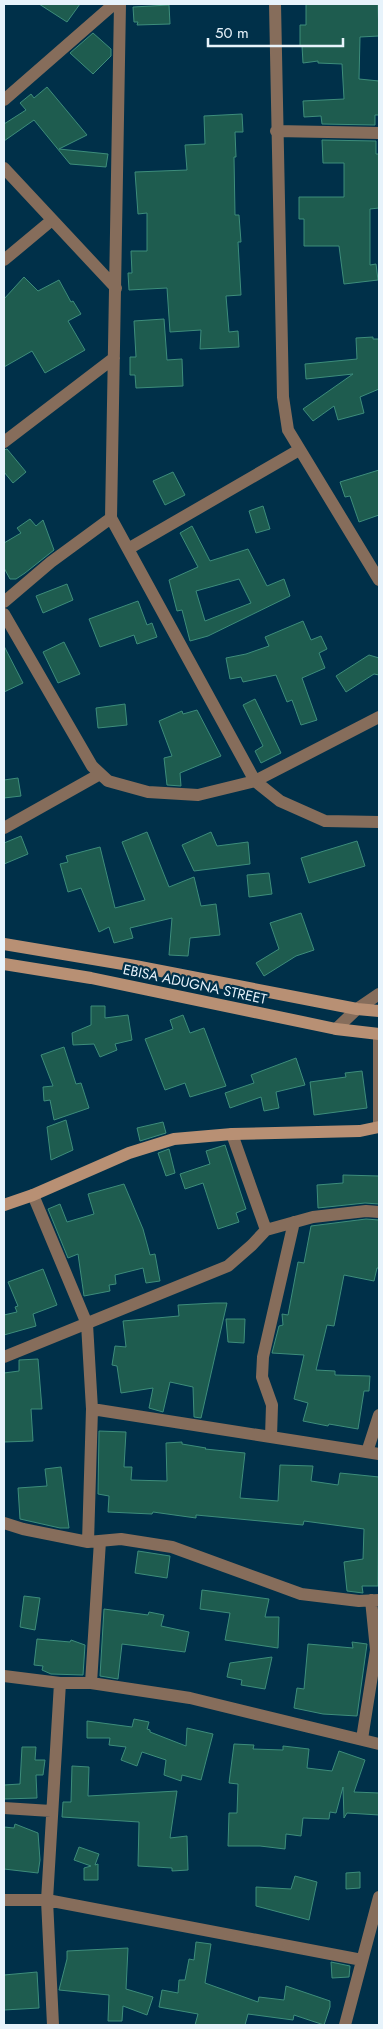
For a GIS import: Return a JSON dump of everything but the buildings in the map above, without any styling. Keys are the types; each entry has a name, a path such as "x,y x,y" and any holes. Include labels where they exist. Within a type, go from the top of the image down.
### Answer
{"main road":[{"name":"EBISA ADUGNA STREET","path":"4,944 144,968 356,1009 379,1010"},
{"name":"EBISA ADUGNA STREET","path":"4,964 91,978 336,1029 379,1034"},
{"path":"4,1205 33,1195 129,1153 174,1139 232,1134 360,1130 379,1127"}],"street":[{"path":"4,100 114,4"},
{"path":"120,4 111,518 255,781 280,801 324,820 379,822"},
{"path":"275,4 276,131 283,397 288,430 379,580"},
{"path":"276,131 379,133"},
{"path":"4,168 116,288"},
{"path":"4,260 52,220"},
{"path":"4,442 114,358"},
{"path":"128,549 299,450"},
{"path":"4,602 51,562 111,518"},
{"path":"4,614 92,766 108,781 148,792 198,795 255,781 379,717"},
{"path":"4,828 100,774"},
{"path":"336,1029 356,1009 379,994"},
{"path":"379,1034 379,1127"},
{"path":"232,1134 266,1230"},
{"path":"33,1195 87,1324 92,1409 94,1541 91,1684"},
{"path":"4,1358 228,1266 266,1230 314,1217 366,1211 379,1212"},
{"path":"271,1437 272,1405 262,1377 263,1357 294,1222"},
{"path":"92,1409 373,1453 379,1415"},
{"path":"4,1523 23,1529 94,1541 121,1539 172,1547 301,1594 375,1600 376,1650 362,1739"},
{"path":"4,1676 60,1683 91,1684 190,1698 379,1744"},
{"path":"53,2025 47,1900 60,1683"},
{"path":"4,1808 51,1811"},
{"path":"345,2025 379,1897"},
{"path":"4,1900 47,1900 362,1960"}]}
